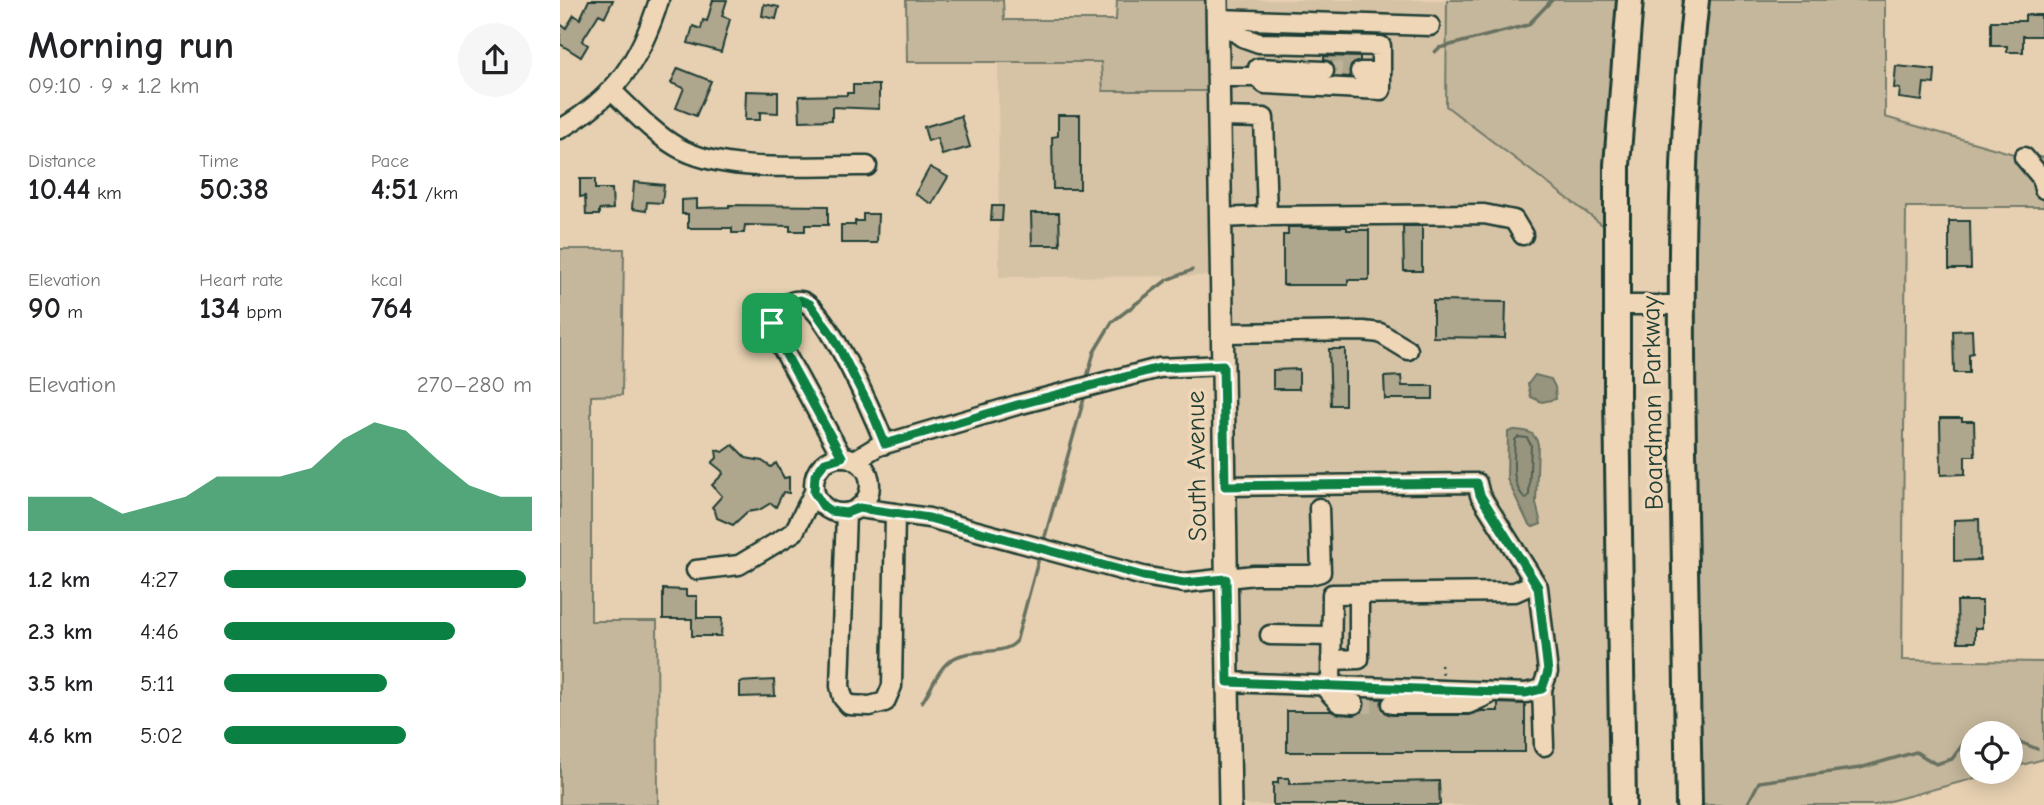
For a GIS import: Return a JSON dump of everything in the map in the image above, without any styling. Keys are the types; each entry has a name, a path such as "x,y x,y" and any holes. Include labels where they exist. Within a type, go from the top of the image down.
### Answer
{"highway":[{"name":"Boardman Parkway","path":"1623,805 1617,165 1630,0"},
{"name":"Boardman Parkway","path":"1689,805 1681,305 1683,166 1696,0"}],"main road":[{"name":"South Avenue","path":"1217,10 1230,805"}],"street":[{"path":"560,129 612,92 641,48 659,0"},
{"path":"1217,10 1430,26"},
{"path":"1217,10 1242,37 1259,43 1381,46 1381,90 1265,84 1257,73 1259,43"},
{"path":"1218,77 1257,73 1324,75"},
{"path":"1360,76 1381,76"},
{"path":"612,92 674,145 704,159 740,165 867,166"},
{"path":"1219,117 1264,118 1267,216"},
{"path":"2024,157 2038,172 2044,189"},
{"path":"1220,218 1484,214 1514,220 1523,235"},
{"path":"885,444 872,412 834,338 810,304 800,300 788,303 774,316 772,329 848,458 868,474 870,483 869,492 853,510 840,687 843,698 849,705 870,706 885,702 892,687 895,513"},
{"path":"1617,305 1681,305"},
{"path":"1222,333 1363,331 1380,333 1408,350"},
{"path":"1223,365 1159,368 1004,408 848,458 833,458 819,468 813,483 814,492 823,506 830,511 853,510 929,518 1143,576 1184,583 1254,575 1310,575 1321,572 1319,508"},
{"path":"1225,486 1477,483 1480,495 1538,587 1548,672 1542,689 1544,746"},
{"path":"696,570 739,565 794,531 814,492"},
{"path":"1354,700 1339,703 1328,687 1332,594 1515,592 1535,583"},
{"path":"1331,660 1359,659 1359,594"},
{"path":"1270,635 1331,636"},
{"path":"1228,682 1526,693 1542,689"},
{"path":"1392,701 1467,698 1495,692"}],"path":[{"path":"1441,665 1443,674"}],"shaded area":[{"path":"906,0 1003,0 1004,20 1116,20 1117,0 1217,0 1218,91 1103,91 1101,62 907,62"},
{"path":"1217,0 1447,0 1446,106 1617,236 1623,805 1230,805 1221,276 999,277 998,62 1102,62 1103,91"},
{"path":"1447,0 1630,0 1617,236 1446,106"},
{"path":"1696,0 1885,0 1885,117 2024,157 2044,157 2044,207 1906,207 1902,660 2044,662 2044,759 2023,765 2023,721 1960,721 1960,782 1875,805 1689,805"},
{"path":"560,249 624,249 622,395 591,396 591,621 657,621 658,805 560,805"}],"water":[{"path":"1535,375 1551,379 1556,399 1542,402 1531,397 1528,384"},
{"path":"1514,430 1529,433 1538,444 1536,503 1541,524 1533,527 1528,523 1507,479 1508,432"}],"building":[{"path":"589,0 613,0 605,17 599,14 582,41 588,45 581,57 560,44 560,24 566,28 574,15 580,19"},
{"path":"713,0 727,0 722,16 730,19 721,52 688,43 693,26 701,29 703,20 707,21"},
{"path":"764,4 779,7 776,19 762,16"},
{"path":"2025,15 2041,15 2041,36 2023,36 2023,52 2007,52 2007,46 1991,46 1991,21 2025,21"},
{"path":"1324,56 1360,57 1360,61 1351,66 1350,77 1334,76 1334,66 1324,60"},
{"path":"1896,66 1935,70 1934,84 1924,83 1922,101 1899,98 1900,89 1894,88"},
{"path":"678,68 711,81 696,116 676,108 684,88 671,83"},
{"path":"853,85 879,85 879,109 832,107 832,120 800,121 799,96 847,95 853,93"},
{"path":"746,91 778,92 778,113 760,112 760,120 745,120"},
{"path":"1058,115 1080,115 1080,189 1053,189 1052,137 1058,136"},
{"path":"961,116 970,147 942,155 937,138 928,141 924,127"},
{"path":"930,167 948,177 932,204 915,194"},
{"path":"580,179 595,179 595,189 612,189 613,209 599,210 599,215 586,215 585,196 580,197"},
{"path":"634,182 664,185 662,203 647,202 646,211 632,209"},
{"path":"697,199 697,208 729,205 828,206 828,225 805,225 805,231 790,231 790,226 745,225 744,233 732,233 732,228 688,228 688,214 682,214 682,200"},
{"path":"992,206 1003,206 1002,221 991,221"},
{"path":"1031,213 1059,213 1060,245 1032,245"},
{"path":"863,214 878,214 877,243 841,243 841,225 855,225 855,221 863,221"},
{"path":"1949,221 1970,221 1971,269 1949,269"},
{"path":"1403,226 1422,226 1422,271 1404,271"},
{"path":"1288,227 1347,227 1347,230 1369,230 1369,280 1348,280 1348,285 1283,285 1283,235 1288,235"},
{"path":"1433,301 1506,302 1505,338 1433,337"},
{"path":"1972,330 1973,353 1969,354 1969,373 1954,373 1953,331"},
{"path":"1329,349 1345,349 1345,405 1331,405"},
{"path":"1299,369 1299,389 1273,389 1273,370"},
{"path":"1401,376 1402,386 1433,386 1433,399 1385,399 1384,377"},
{"path":"1940,418 1974,421 1975,456 1965,456 1965,474 1941,475"},
{"path":"733,445 746,458 762,461 771,467 776,463 784,478 789,477 789,493 783,492 776,507 771,503 759,510 747,512 733,525 717,518 712,507 722,496 712,485 723,474 712,463 717,458 716,450 723,452"},
{"path":"1979,519 1980,560 1954,561 1954,520"},
{"path":"663,589 686,590 686,596 697,596 697,618 722,618 721,636 692,636 692,619 663,619"},
{"path":"1957,601 1982,601 1982,628 1975,628 1975,642 1958,642"},
{"path":"774,680 775,696 740,697 740,682"},
{"path":"1364,698 1382,699 1383,710 1392,715 1468,715 1481,711 1498,711 1498,703 1525,704 1525,752 1287,752 1287,711 1331,711 1354,715 1364,710"},
{"path":"1278,778 1289,778 1289,784 1439,781 1440,805 1273,805 1273,783 1278,783"}],"waterway":[{"path":"1435,52 1439,48 1528,25 1552,0"},
{"path":"1086,381 1094,352 1112,322 1167,280 1192,270"},
{"path":"1044,540 1085,395"},
{"path":"922,702 947,663 964,654 1001,650 1016,642 1040,554"},
{"path":"2023,743 2037,749"},
{"path":"1747,805 1759,782 1860,768 1916,752 1936,764 1952,759 1960,748"}],"tunnel":[{"path":"1324,71 1360,72"},
{"path":"1354,704 1392,704"}],"route":[{"path":"800,300 810,304 834,338 872,412 885,444 1017,405 1159,368 1223,365 1225,486 1477,483 1480,495 1538,587 1548,672 1542,689 1526,693 1228,682 1226,579 1184,583 1143,576 929,518 859,508 846,513 830,511 817,500 813,483 819,468 825,462 842,457 772,329 772,323 780,308 788,303 800,300"}]}
